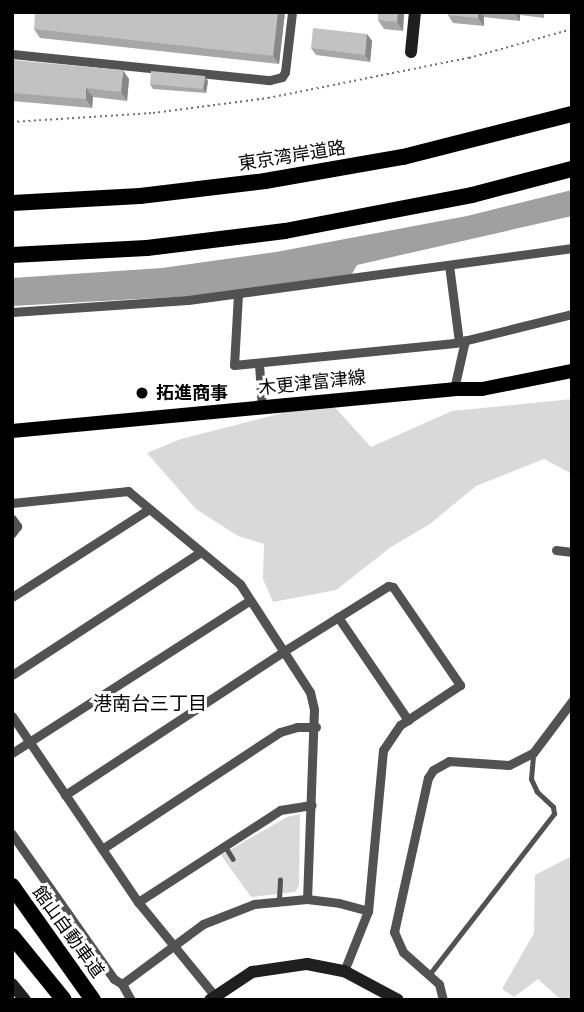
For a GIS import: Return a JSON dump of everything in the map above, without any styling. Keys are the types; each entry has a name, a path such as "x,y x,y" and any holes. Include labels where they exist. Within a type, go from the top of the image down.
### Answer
{"highway":[{"name":"東京湾岸道路","path":"12,203 140,196 265,181 403,156 572,114"},
{"path":"12,255 136,249 285,231 472,195 572,169"},
{"name":"館山自動車道","path":"12,886 93,1000"},
{"path":"12,936 64,1000"}],"main road":[{"name":"木更津富津線","path":"12,431 454,389 482,389 572,371"}],"street":[{"path":"12,54 270,80 282,77 285,72 292,12"},
{"path":"411,52 415,12"},
{"path":"12,312 238,294 572,248"},
{"path":"449,265 462,341 454,389"},
{"path":"238,294 234,365 462,341 572,314"},
{"path":"258,364 262,408"},
{"path":"12,503 128,491 240,584 310,692 316,727 307,899"},
{"path":"12,597 149,509"},
{"path":"12,519 17,526 12,533"},
{"path":"556,550 572,552"},
{"path":"12,675 201,552"},
{"path":"65,795 284,651 388,586 393,587 460,685 408,720 392,735 383,750 368,911 344,971"},
{"path":"12,752 250,600"},
{"path":"338,617 408,720"},
{"path":"443,1000 439,984 403,953 394,932 428,778 433,770 449,761 509,765 533,753 572,701"},
{"path":"12,716 138,901 212,998 252,972 285,965 307,964 344,971 398,1000"},
{"path":"102,849 280,732 298,727 316,727"},
{"path":"138,901 280,810 312,805"},
{"path":"12,834 131,1000"},
{"path":"122,984 172,945 203,924 226,913 279,899 307,899 368,911"},
{"path":"12,984 25,1000"}],"lane":[{"path":"429,975 554,814 553,807 537,792 531,779 533,753"},
{"path":"225,845 233,859"},
{"path":"279,899 280,880"}],"path":[{"path":"12,122 153,113 268,98 469,58 572,29"}],"shaded area":[{"path":"572,190 572,216 357,265 352,274 192,296 12,306 12,278 162,268 276,252 467,216"},
{"path":"572,399 572,474 544,459 476,486 430,524 391,547 336,590 273,602 263,579 264,544 238,536 196,509 147,453 181,439 329,401 371,447 452,411"},
{"path":"300,814 299,886 295,892 251,897 221,855 287,817"},
{"path":"572,856 572,1000 561,1000 538,979 514,997 502,989 534,933 535,875"}],"building":[{"path":"35,12 278,12 273,56 34,29"},
{"path":"378,12 398,12 397,22 378,20"},
{"path":"448,12 478,12 478,18 448,15"},
{"path":"313,28 367,34 365,55 311,48"},
{"path":"12,60 123,70 121,92 86,88 86,99 12,93"},
{"path":"151,71 205,76 203,89 150,84"}],"place":[{"name":"拓進商事","path":"142,393"}],"district":[{"name":"港南台三丁目","path":"150,704"}]}
